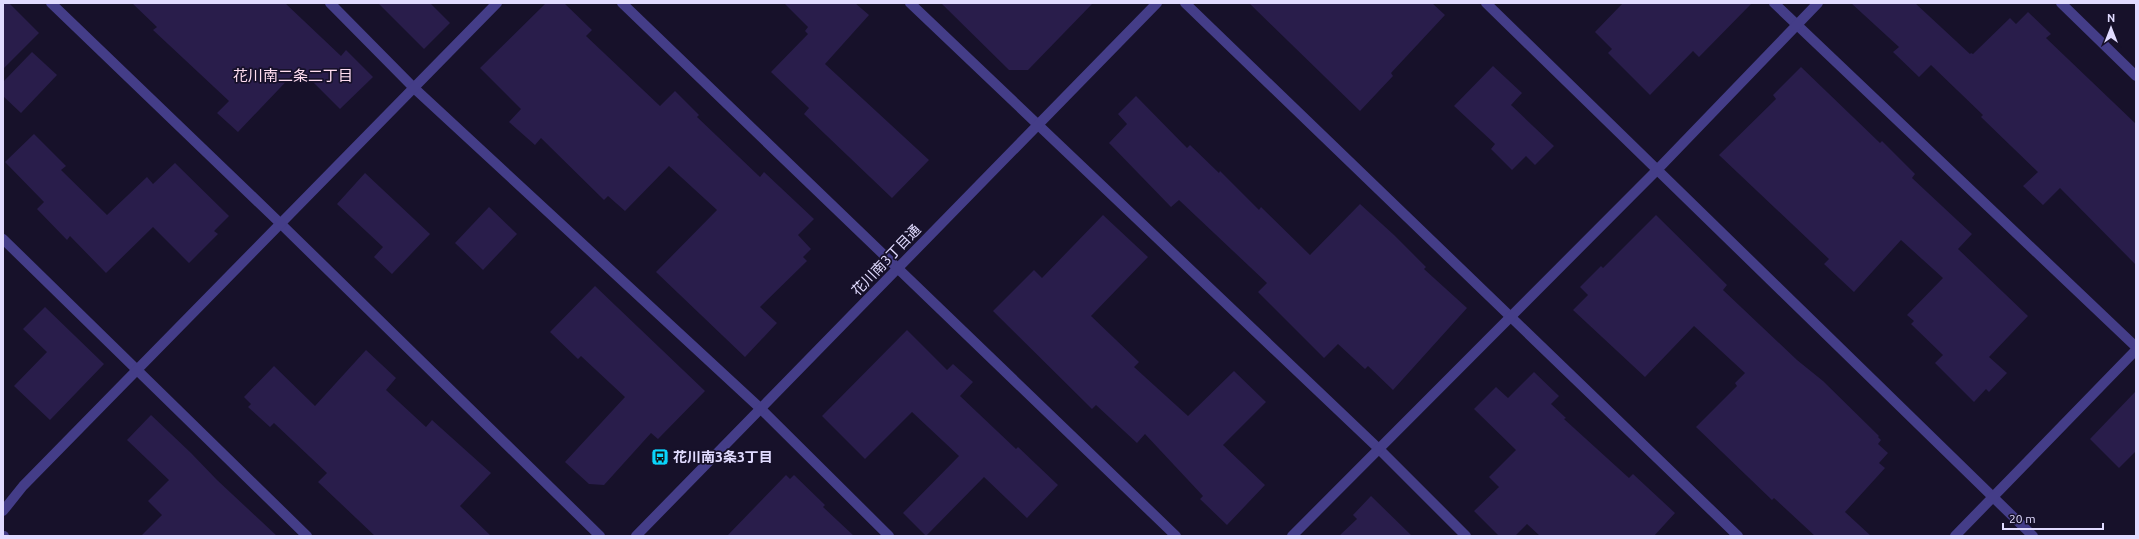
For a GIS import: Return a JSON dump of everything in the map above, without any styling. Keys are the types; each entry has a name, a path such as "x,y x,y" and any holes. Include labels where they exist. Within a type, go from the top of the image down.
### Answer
{"street":[{"path":"51,3 281,224 600,536"},
{"path":"330,3 414,88 760,408 889,536"},
{"path":"3,511 23,486 138,371 497,3"},
{"path":"622,3 1176,536"},
{"path":"910,3 1379,449 1466,536"},
{"name":"花川南3丁目通","path":"636,536 1157,3"},
{"path":"1185,3 1738,536"},
{"path":"1486,3 2033,536"},
{"path":"1774,3 1796,26 2136,348 1955,536"},
{"path":"1292,536 1657,170 1818,3"},
{"path":"2061,3 2136,76"},
{"path":"3,239 307,536"}],"building":[{"path":"3,3 9,3 39,33 3,69"},
{"path":"132,3 285,3 341,56 346,50 373,77 340,109 299,68 238,132 217,113 229,101 153,30 157,27"},
{"path":"378,3 430,3 450,23 424,49"},
{"path":"546,3 564,3 592,30 586,36 660,106 675,91 699,115 697,117 760,177 764,172 814,219 798,235 811,249 803,257 807,261 760,307 777,323 745,357 656,272 717,210 669,166 625,211 608,196 604,200 541,138 535,145 509,122 521,109 480,68"},
{"path":"784,3 855,3 869,15 825,64 929,160 892,198 804,114 809,108 771,72 808,34 805,31 808,27"},
{"path":"941,3 1093,3 1028,70 1009,70"},
{"path":"1249,3 1432,3 1445,15 1391,73 1393,76 1360,111"},
{"path":"1623,3 1752,3 1699,57 1693,51 1650,95 1608,53 1612,49 1595,32"},
{"path":"1851,3 1915,3 1970,54 1973,54 2010,18 2016,24 2028,12 2051,34 2046,38 2136,124 2136,265 2060,188 2043,205 2023,186 2038,172 1981,117 1983,115 1931,65 1919,77 1893,52 1899,47"},
{"path":"32,52 57,75 21,113 3,96 3,82"},
{"path":"1493,66 1522,93 1511,105 1554,146 1535,165 1526,156 1512,170 1491,149 1495,144 1454,106"},
{"path":"1801,67 1880,143 1882,141 1915,174 1912,178 1972,234 1958,249 2028,316 1989,357 2007,373 1989,392 1986,389 1974,402 1935,363 1943,355 1911,324 1914,321 1907,315 1943,278 1901,240 1854,292 1824,264 1829,259 1719,155 1776,99 1773,95"},
{"path":"1136,96 1187,148 1190,145 1219,173 1220,171 1259,210 1261,207 1310,255 1360,204 1426,267 1424,269 1467,308 1393,390 1368,366 1365,369 1338,344 1324,358 1258,292 1267,283 1179,200 1171,207 1109,143 1127,124 1118,114"},
{"path":"34,134 66,166 61,170 107,215 147,177 153,184 175,163 229,216 214,231 218,234 189,263 153,227 106,273 70,236 67,240 37,209 44,202 5,162"},
{"path":"365,173 430,234 392,274 374,257 383,247 337,204"},
{"path":"489,207 517,234 483,270 455,243"},
{"path":"1103,215 1148,257 1091,316 1139,362 1134,367 1188,416 1234,371 1266,402 1223,445 1265,485 1227,525 1200,499 1203,496 1145,434 1137,443 1096,405 1092,409 993,311 1034,270 1042,278"},
{"path":"1656,215 1727,285 1723,290 1797,360 1823,381 1879,436 1878,437 1881,440 1878,444 1888,453 1879,463 1885,468 1845,512 1871,536 1815,536 1774,498 1772,500 1696,427 1737,386 1735,383 1745,373 1694,326 1645,377 1573,310 1588,295 1580,287 1601,266 1603,268"},
{"path":"595,286 705,391 658,439 651,433 604,485 589,484 565,462 625,397 581,356 578,359 550,332"},
{"path":"45,307 104,364 50,420 14,386 47,352 23,329"},
{"path":"907,330 947,370 953,364 973,382 960,396 1016,449 1018,447 1058,485 1027,518 984,477 926,536 903,513 959,456 912,412 865,459 822,416"},
{"path":"366,350 396,378 386,390 426,427 432,420 491,473 460,506 491,536 375,536 318,482 327,473 274,423 270,427 248,407 251,404 244,397 274,366 315,406"},
{"path":"1534,372 1559,396 1551,404 1566,418 1564,419 1629,478 1633,474 1675,513 1654,536 1540,536 1527,524 1515,536 1499,536 1474,511 1499,487 1489,477 1516,450 1474,409 1496,387 1508,398"},
{"path":"2136,391 2136,451 2119,468 2090,439"},
{"path":"151,415 277,536 141,536 162,515 148,501 169,480 127,440"},
{"path":"786,475 790,479 794,475 825,505 823,507 854,536 727,536"},
{"path":"1371,496 1412,536 1339,536 1357,519 1353,515"}],"place":[{"name":"花川南3条3丁目","path":"660,457"}],"district":[{"name":"花川南二条二丁目","path":"293,75"}]}
